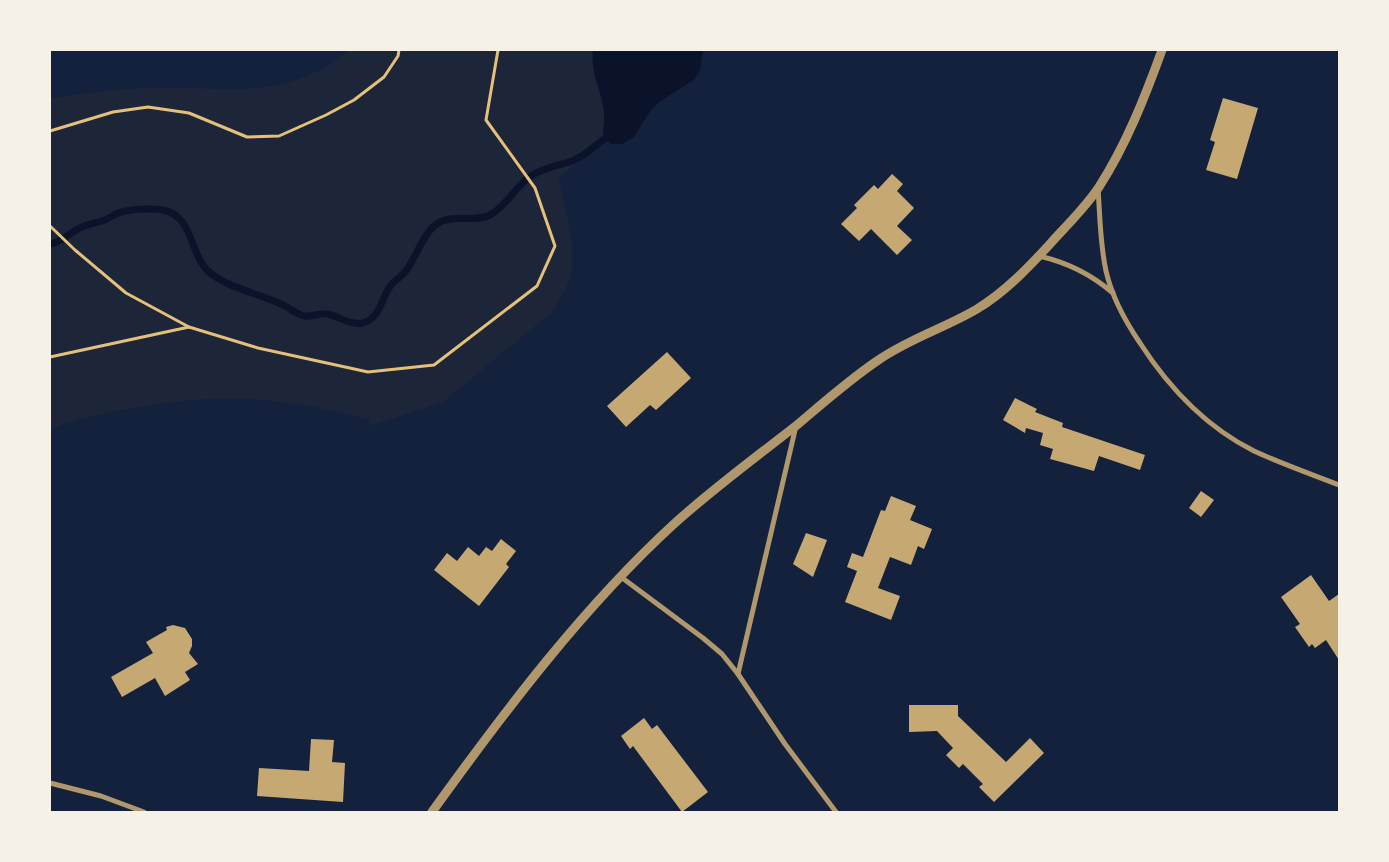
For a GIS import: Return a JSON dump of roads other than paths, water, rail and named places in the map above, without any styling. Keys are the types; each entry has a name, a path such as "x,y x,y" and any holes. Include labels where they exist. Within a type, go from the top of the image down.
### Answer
{"street":[{"path":"432,812 566,638 621,576 676,522 878,359 980,308 1014,282 1039,256 1098,188 1123,143 1151,82 1162,50"},
{"path":"1098,188 1102,248 1106,272 1126,322 1152,363 1196,412 1224,433 1254,451 1339,485"},
{"path":"1039,256 1075,269 1113,293"},
{"path":"738,674 796,425"},
{"path":"621,576 722,654 738,674 785,744 836,812"},
{"path":"50,783 101,796 144,812"}],"waterway":[{"path":"50,244 76,230 105,220 118,213 140,209 163,210 173,213 180,219 201,262 206,269 222,281 272,300 304,316 327,314 358,324 369,321 377,313 392,283 405,272 433,227 446,220 490,215 531,176 545,169 579,158 604,139"}]}
